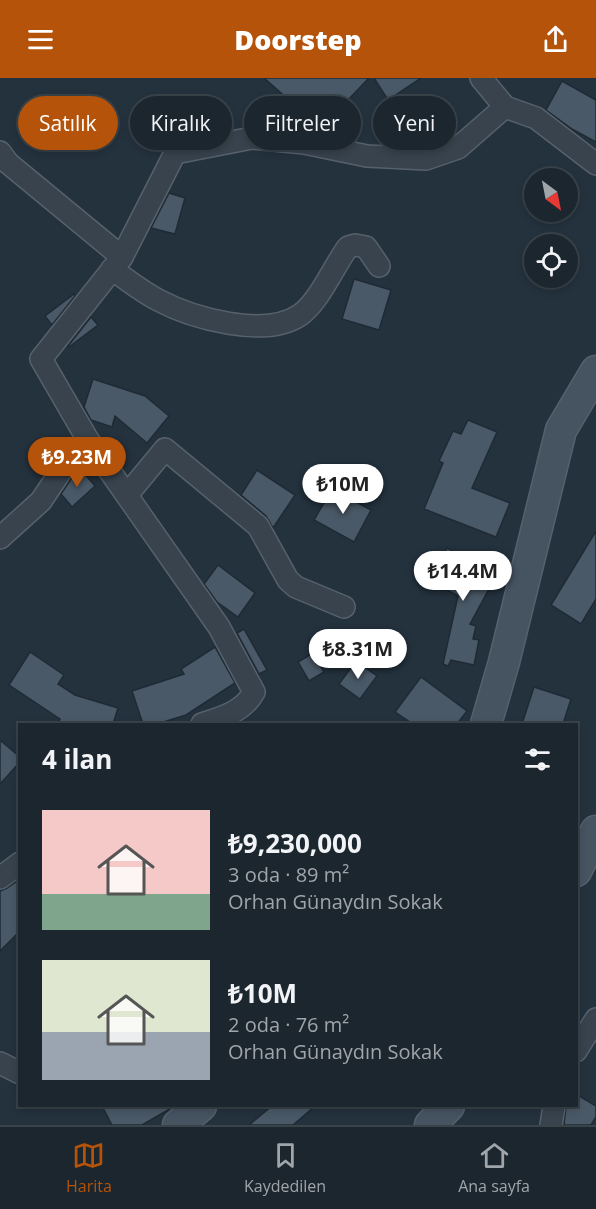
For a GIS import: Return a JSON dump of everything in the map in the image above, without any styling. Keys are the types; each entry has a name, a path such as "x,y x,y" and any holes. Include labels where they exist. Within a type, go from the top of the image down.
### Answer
{"main road":[{"path":"486,723 504,662 561,430 596,371"},
{"path":"578,867 596,831"},
{"path":"178,1125 200,1107"},
{"path":"430,1125 448,1107"}],"street":[{"path":"481,78 505,107 536,118 596,164"},
{"path":"205,723 232,714 249,702 254,692 219,627 88,440 41,359 117,263 175,153 252,138 304,143 368,156 426,159 458,148 505,107"},
{"path":"0,152 117,263 138,289 160,302 223,322 254,326 281,322 300,314 312,302 348,247 355,245 366,247 379,266"},
{"path":"0,538 41,501 73,453 88,440"},
{"path":"127,495 165,449 258,526 288,580 296,587 344,607"},
{"path":"0,878 18,864"},
{"path":"578,1048 596,1019"},
{"path":"0,1063 18,1071"},
{"path":"551,1125 554,1107"}],"building":[{"path":"264,78 369,78 352,96 284,96"},
{"path":"374,78 421,78 394,96 385,96"},
{"path":"562,81 596,100 596,142 572,129 546,110"},
{"path":"169,193 185,198 175,234 151,228"},
{"path":"354,279 391,290 379,330 342,319"},
{"path":"74,294 75,296 52,325 45,316"},
{"path":"91,317 98,325 69,347 68,346"},
{"path":"93,379 145,396 169,416 147,443 115,416 112,427 91,420 84,407"},
{"path":"468,420 497,432 472,488 510,503 496,537 424,509 443,463 439,461 453,431 461,434"},
{"path":"79,467 95,486 72,507 61,494"},
{"path":"257,470 295,495 273,528 266,516 241,495"},
{"path":"332,489 371,510 354,542 314,520"},
{"path":"596,531 596,599 581,624 551,605"},
{"path":"447,548 497,574 470,624 476,626 473,639 479,640 474,665 451,660 448,666 443,664 458,596 430,581"},
{"path":"218,565 255,593 238,617 217,602 204,584"},
{"path":"244,629 267,670 259,674 237,633"},
{"path":"215,647 235,683 186,715 160,723 143,723 132,691 184,674 181,669"},
{"path":"30,652 64,675 58,684 75,695 118,708 113,723 58,723 60,719 9,685"},
{"path":"313,653 324,672 309,681 298,662"},
{"path":"356,661 377,676 360,699 339,684"},
{"path":"421,677 467,711 458,723 412,723 395,712"},
{"path":"534,687 571,699 563,723 522,723"},
{"path":"0,740 18,755 18,764 0,784"},
{"path":"18,880 18,933 0,951 0,891"},
{"path":"578,1095 596,1106 596,1117 591,1125 564,1125 566,1107 578,1107"},
{"path":"103,1107 173,1107 142,1125 112,1125"},
{"path":"271,1107 314,1107 293,1125 249,1125"}]}
